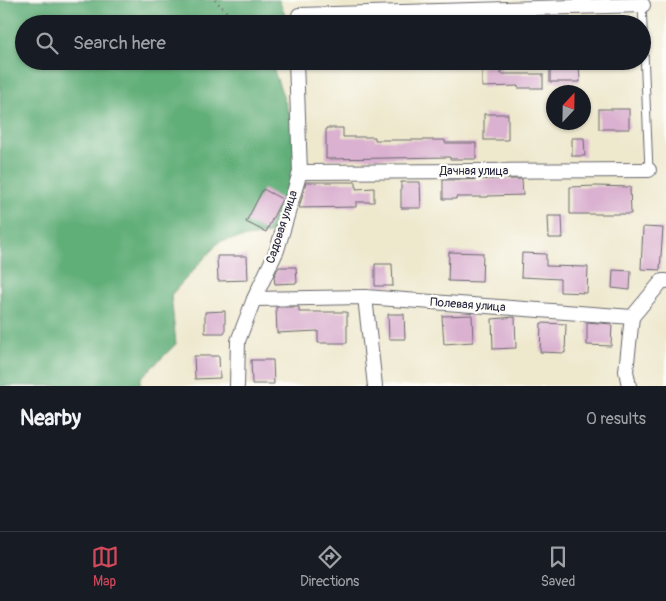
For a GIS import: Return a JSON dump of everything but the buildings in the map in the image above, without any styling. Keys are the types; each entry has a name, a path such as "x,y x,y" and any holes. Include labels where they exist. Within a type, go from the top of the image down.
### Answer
{"street":[{"path":"384,15 642,3"},
{"name":"Садовая улица","path":"237,386 238,342 254,299 277,250 300,172 296,70"},
{"name":"Дачная улица","path":"300,172 649,170"},
{"path":"629,386 626,371 632,317 662,281 666,281"},
{"path":"365,297 375,386"},
{"name":"Полевая улица","path":"254,299 365,297 632,317"}],"lane":[{"path":"645,70 649,170"}],"path":[{"path":"215,0 229,15"}],"green space":[{"path":"0,0 279,0 285,15 15,15 15,70 274,70 303,152 292,172 281,232 220,241 171,295 176,344 141,378 140,386 0,386"}]}
